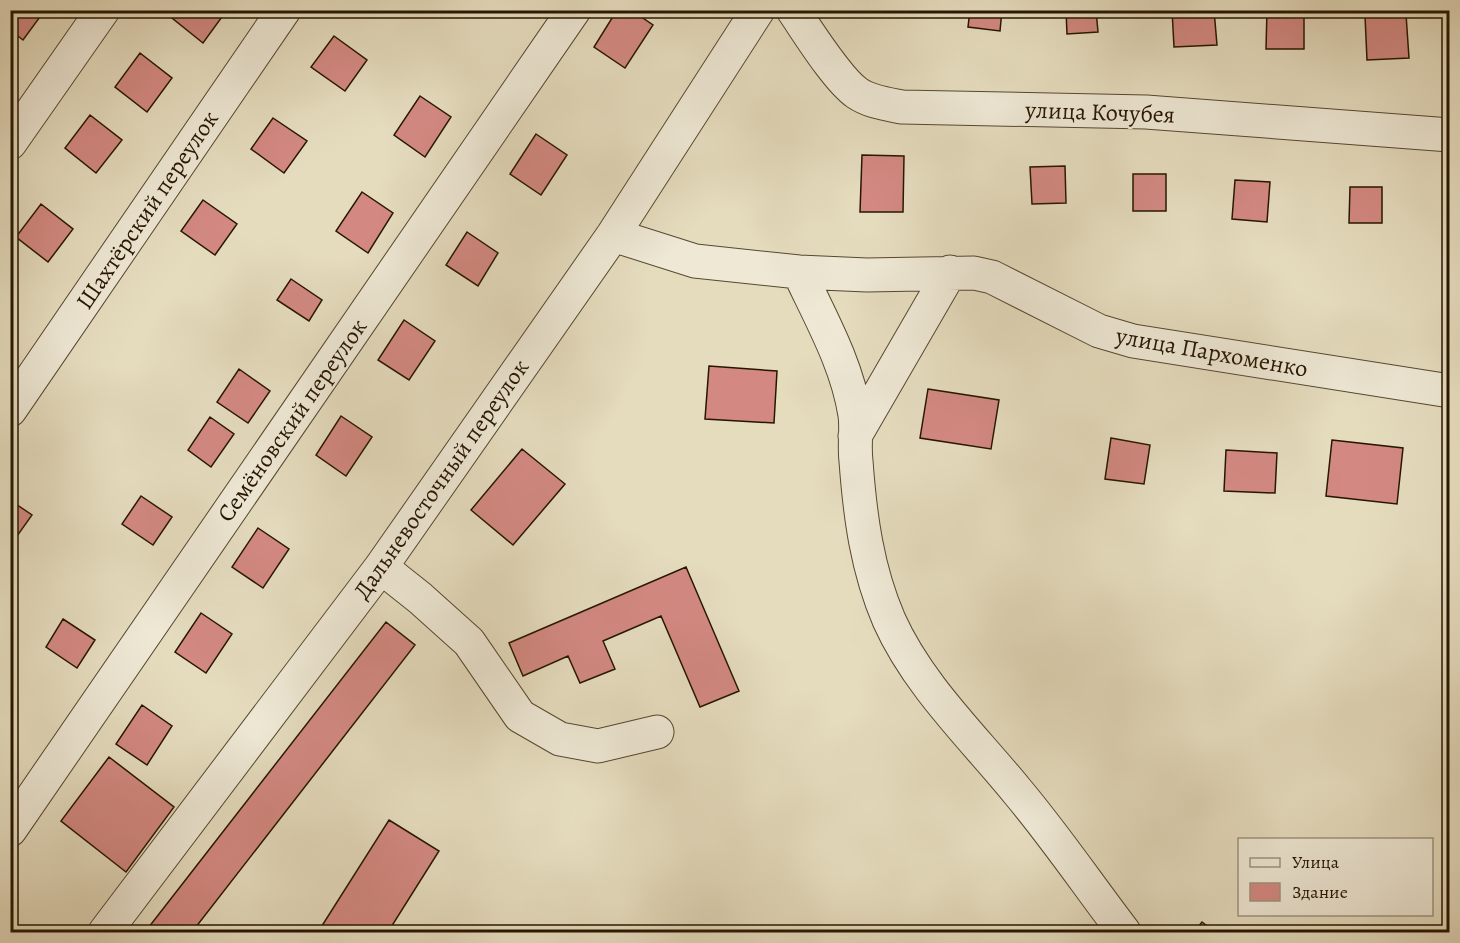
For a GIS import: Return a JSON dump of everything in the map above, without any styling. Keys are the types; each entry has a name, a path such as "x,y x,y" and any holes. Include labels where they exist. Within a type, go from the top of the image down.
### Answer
{"street":[{"path":"10,143 103,10"},
{"name":"Шахтёрский переулок","path":"10,410 284,10"},
{"name":"Семёновский переулок","path":"10,830 574,10"},
{"name":"Дальневосточный переулок","path":"105,933 381,567 613,235 758,10"},
{"name":"улица Кочубея","path":"793,10 840,74 857,93 878,103 902,107 1146,112 1449,135"},
{"name":"улица Пархоменко","path":"613,235 695,261 799,272 867,275 974,273 992,277 1099,331 1133,341 1449,391"},
{"path":"799,272 842,364 855,418 855,458 863,532 874,578 890,620 909,658 1020,794 1124,933"},
{"path":"855,436 950,272"},
{"path":"381,567 469,642 520,716 560,739 598,746 657,732"}],"building":[{"path":"10,10 45,10 23,40 10,30"},
{"path":"177,10 227,10 203,43 172,18"},
{"path":"617,10 631,10 653,25 625,68 594,47"},
{"path":"970,10 1002,10 1000,31 968,27"},
{"path":"1066,10 1096,10 1098,32 1067,34"},
{"path":"1172,10 1214,10 1217,45 1174,47"},
{"path":"1267,10 1304,10 1304,49 1266,49"},
{"path":"1406,14 1409,58 1367,60 1365,16"},
{"path":"334,36 367,60 345,91 311,67"},
{"path":"140,53 172,78 147,112 115,87"},
{"path":"420,96 451,117 425,157 394,135"},
{"path":"90,115 122,140 96,173 65,148"},
{"path":"273,118 307,141 284,173 251,149"},
{"path":"536,134 567,155 541,195 510,174"},
{"path":"862,155 904,156 903,212 860,212"},
{"path":"1065,166 1066,203 1032,204 1030,167"},
{"path":"1133,174 1166,174 1166,211 1133,211"},
{"path":"1235,180 1270,182 1267,222 1232,219"},
{"path":"1350,187 1382,187 1382,223 1349,223"},
{"path":"362,192 393,213 368,253 336,231"},
{"path":"203,200 237,224 215,255 181,231"},
{"path":"41,204 73,229 48,262 16,237"},
{"path":"467,232 498,253 478,286 446,265"},
{"path":"291,279 322,300 309,321 277,300"},
{"path":"404,320 435,341 409,380 378,360"},
{"path":"709,366 777,371 774,423 705,419"},
{"path":"239,369 270,391 248,423 217,402"},
{"path":"928,389 999,400 991,449 920,438"},
{"path":"341,416 372,437 346,476 316,455"},
{"path":"210,417 234,434 211,467 188,450"},
{"path":"1111,438 1150,445 1144,484 1105,479"},
{"path":"1332,440 1403,448 1397,504 1326,496"},
{"path":"522,449 565,484 513,545 471,510"},
{"path":"1226,450 1277,453 1275,493 1224,491"},
{"path":"141,496 172,517 153,545 122,524"},
{"path":"10,500 32,515 10,546"},
{"path":"258,528 289,549 263,588 232,567"},
{"path":"686,567 739,691 700,707 661,616 603,641 615,669 580,683 568,656 523,676 509,643"},
{"path":"201,613 232,634 206,673 175,652"},
{"path":"63,619 95,640 77,668 46,647"},
{"path":"386,622 415,645 192,932 145,932"},
{"path":"142,705 172,726 147,765 116,744"},
{"path":"109,757 174,807 126,872 61,821"},
{"path":"389,820 439,851 388,932 318,932"},
{"path":"1202,922 1215,932 1194,932"}]}
